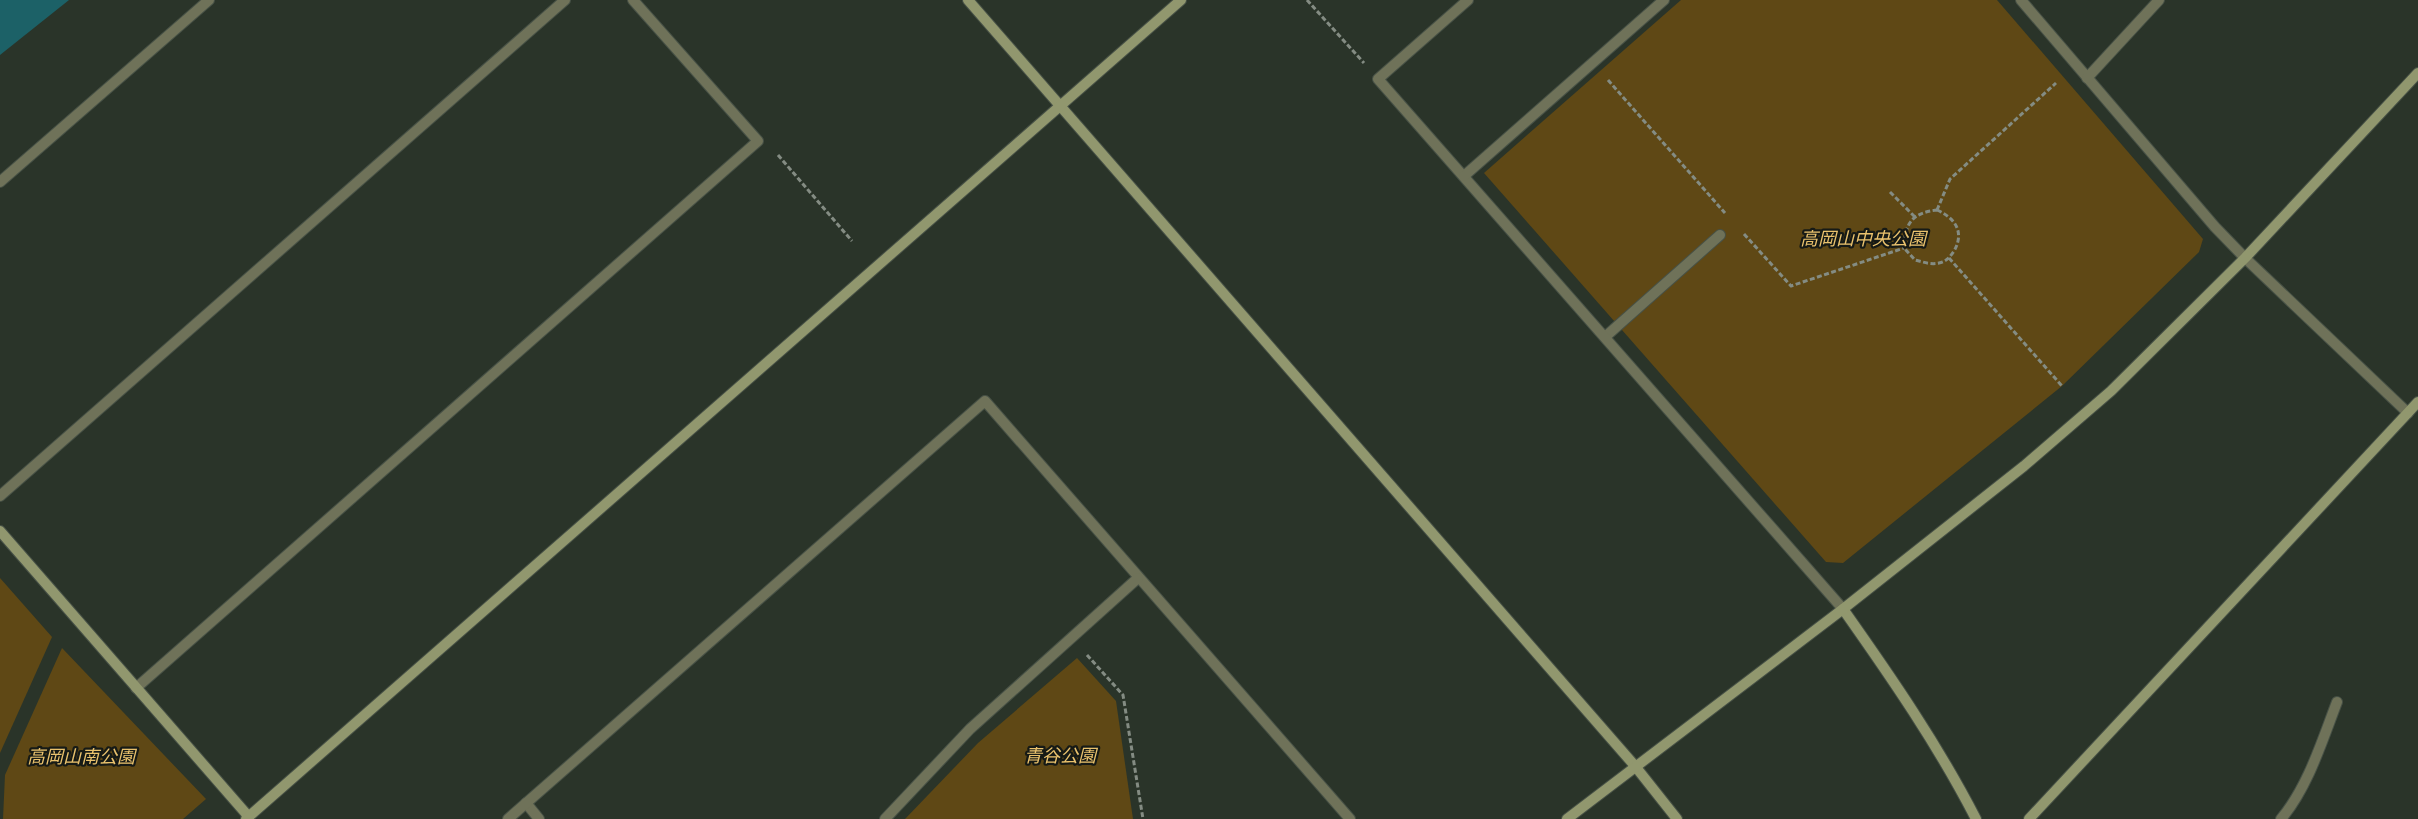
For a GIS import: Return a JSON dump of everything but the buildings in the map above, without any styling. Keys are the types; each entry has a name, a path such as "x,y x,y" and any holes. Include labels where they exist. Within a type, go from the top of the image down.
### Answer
{"street":[{"path":"0,182 209,0"},
{"path":"0,496 565,0"},
{"path":"136,688 758,141 633,0"},
{"path":"968,0 1634,766 1676,819"},
{"path":"0,531 248,818 1180,0"},
{"path":"1468,0 1378,79 1843,609 1913,709 1952,772 1976,819"},
{"path":"1464,176 1664,0"},
{"path":"2021,0 2215,227 2245,258 2408,413"},
{"path":"2088,78 2159,0"},
{"path":"1567,819 1634,766 1843,609 2024,466 2110,391 2245,258 2418,73"},
{"path":"1605,337 1720,235"},
{"path":"508,819 985,400 1138,578 1350,819"},
{"path":"2029,819 2418,402"},
{"path":"885,819 970,729 1138,578"},
{"path":"2281,819 2290,808 2313,763 2337,702"},
{"path":"526,803 539,819"}],"path":[{"path":"1307,0 1378,79"},
{"path":"1592,63 1728,217"},
{"path":"1937,210 1950,179 2056,83"},
{"path":"758,141 774,151 852,241"},
{"path":"1890,192 1915,217"},
{"path":"1937,210 1948,215 1960,233 1958,245 1949,258 1939,263 1927,264 1915,260 1904,248 1904,231 1915,217 1927,211 1937,210"},
{"path":"1741,231 1791,286 1904,248"},
{"path":"1949,258 2062,386"},
{"path":"1072,638 1123,695 1143,819"}],"green space":[{"name":"高岡山中央公園","path":"1681,0 1997,0 2203,239 2199,252 2062,386 1843,563 1826,562 1484,173"},
{"path":"0,578 52,637 0,753"},
{"name":"高岡山南公園","path":"62,648 206,799 183,819 3,819 5,775"},
{"name":"青谷公園","path":"1077,658 1116,701 1133,819 905,819 978,743"}],"water":[{"path":"0,0 69,0 0,55"}]}
